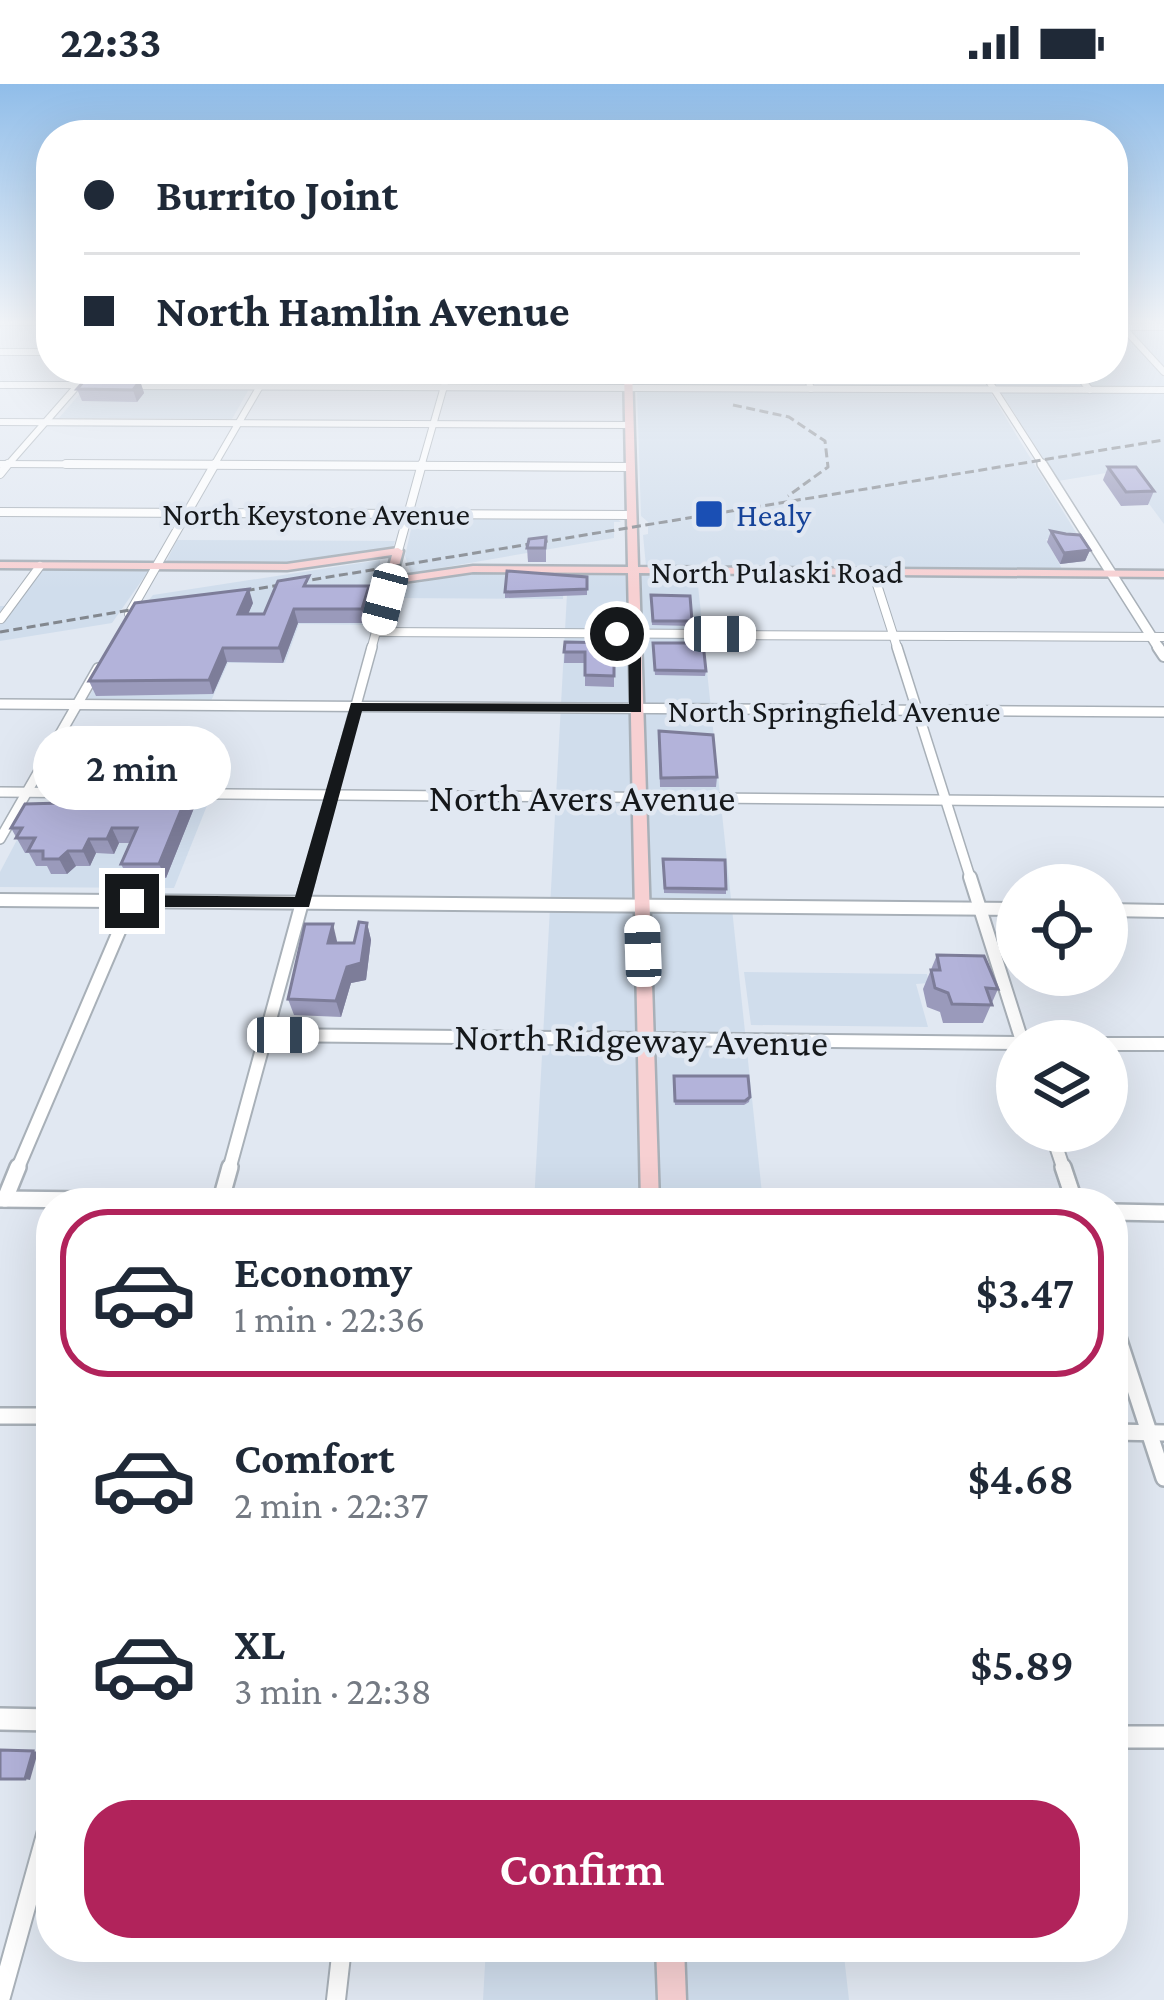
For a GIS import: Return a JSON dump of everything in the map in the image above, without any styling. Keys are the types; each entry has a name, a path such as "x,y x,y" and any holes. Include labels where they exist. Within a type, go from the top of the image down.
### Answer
{"main road":[{"path":"629,411 650,1188"},
{"path":"0,565 287,566 398,551 390,581"},
{"name":"North Pulaski Road","path":"390,581 473,569 1164,574"},
{"path":"670,1962 671,2000"}],"street":[{"path":"0,474 54,411"},
{"path":"121,629 245,411"},
{"path":"398,551 437,411"},
{"path":"1008,411 1158,638 1164,656"},
{"path":"0,422 629,425"},
{"path":"4,464 630,467"},
{"name":"North Keystone Avenue","path":"0,512 632,515"},
{"path":"2,619 40,566"},
{"path":"873,572 948,800 1013,1020"},
{"path":"224,1188 390,581"},
{"path":"376,632 705,634"},
{"path":"720,634 1158,638"},
{"path":"0,838 110,648"},
{"name":"North Springfield Avenue","path":"0,704 1164,712"},
{"name":"North Avers Avenue","path":"0,792 1164,802"},
{"path":"0,900 996,909"},
{"path":"36,1199 3,1199 132,901"},
{"path":"1128,910 1164,910"},
{"name":"North Ridgeway Avenue","path":"266,1035 996,1042"},
{"path":"1128,1044 1164,1044"},
{"path":"1058,1152 1070,1188"},
{"path":"1128,1212 1164,1213"},
{"path":"1128,1360 1157,1433 1164,1478"},
{"path":"0,1415 36,1416"},
{"path":"0,1720 36,1720"},
{"path":"1128,1737 1164,1738"},
{"path":"1,2000 36,1871"},
{"path":"336,2000 340,1962"}],"shaded area":[{"path":"65,411 236,411 232,419 59,418"},
{"path":"638,411 1002,411 1080,539 1046,539 1062,569 646,566 643,535 648,534 648,522 641,516"},
{"path":"1013,411 1164,411 1164,524 1124,470 1058,481"},
{"path":"414,516 616,517 621,522 614,522 614,538 411,573 405,556"},
{"path":"177,540 395,541 393,548 295,564 166,562"},
{"path":"380,560 382,588 373,625 299,624 285,663 228,663 211,701 86,702 133,619 153,595"},
{"path":"33,568 149,570 112,623 0,641 0,606 6,606"},
{"path":"470,573 564,574 563,599 392,598 395,587"},
{"path":"568,575 697,576 761,1188 535,1188"},
{"path":"37,802 208,803 174,888 0,887 0,872"},
{"path":"744,972 927,974 929,983 916,984 928,1027 751,1025"},
{"path":"485,1962 845,1962 849,2000 483,2000"}],"building":[{"path":"1108,467 1136,467 1154,491 1126,492"},
{"path":"1051,531 1080,535 1090,550 1064,553"},
{"path":"546,537 545,548 527,548 529,539"},
{"path":"507,571 587,577 587,589 505,592"},
{"path":"309,576 304,586 369,586 362,609 294,609 279,648 223,648 209,680 89,681 135,603 249,589 238,614 264,614 278,581"},
{"path":"651,595 690,596 692,621 653,621"},
{"path":"565,642 614,643 614,676 585,675 585,652 564,652"},
{"path":"653,643 703,643 706,671 655,670"},
{"path":"659,731 713,735 717,777 661,778"},
{"path":"68,792 104,793 98,805 146,806 152,793 188,793 159,864 121,864 137,828 112,828 107,839 89,839 83,851 68,851 59,859 43,859 43,851 28,851 35,838 16,838 22,828 11,828 25,804 62,803"},
{"path":"663,859 725,860 726,889 665,888"},
{"path":"359,922 367,923 361,963 347,967 336,1001 288,999 305,924 333,924 328,943 354,943"},
{"path":"937,955 984,956 996,984 996,989 986,988 992,1005 952,1004 948,993 935,988 931,970 940,970"},
{"path":"674,1076 748,1076 750,1097 745,1101 675,1101"},
{"path":"0,1750 33,1751 25,1779 0,1779"}],"railway":[{"path":"763,411 789,417 825,441 828,467 788,496"},
{"path":"219,595 1164,440"},
{"path":"0,632 166,604"}],"place":[{"name":"Healy","path":"709,514"}],"route":[{"path":"132,901 302,903 356,706 636,709 634,634 617,634"}]}
